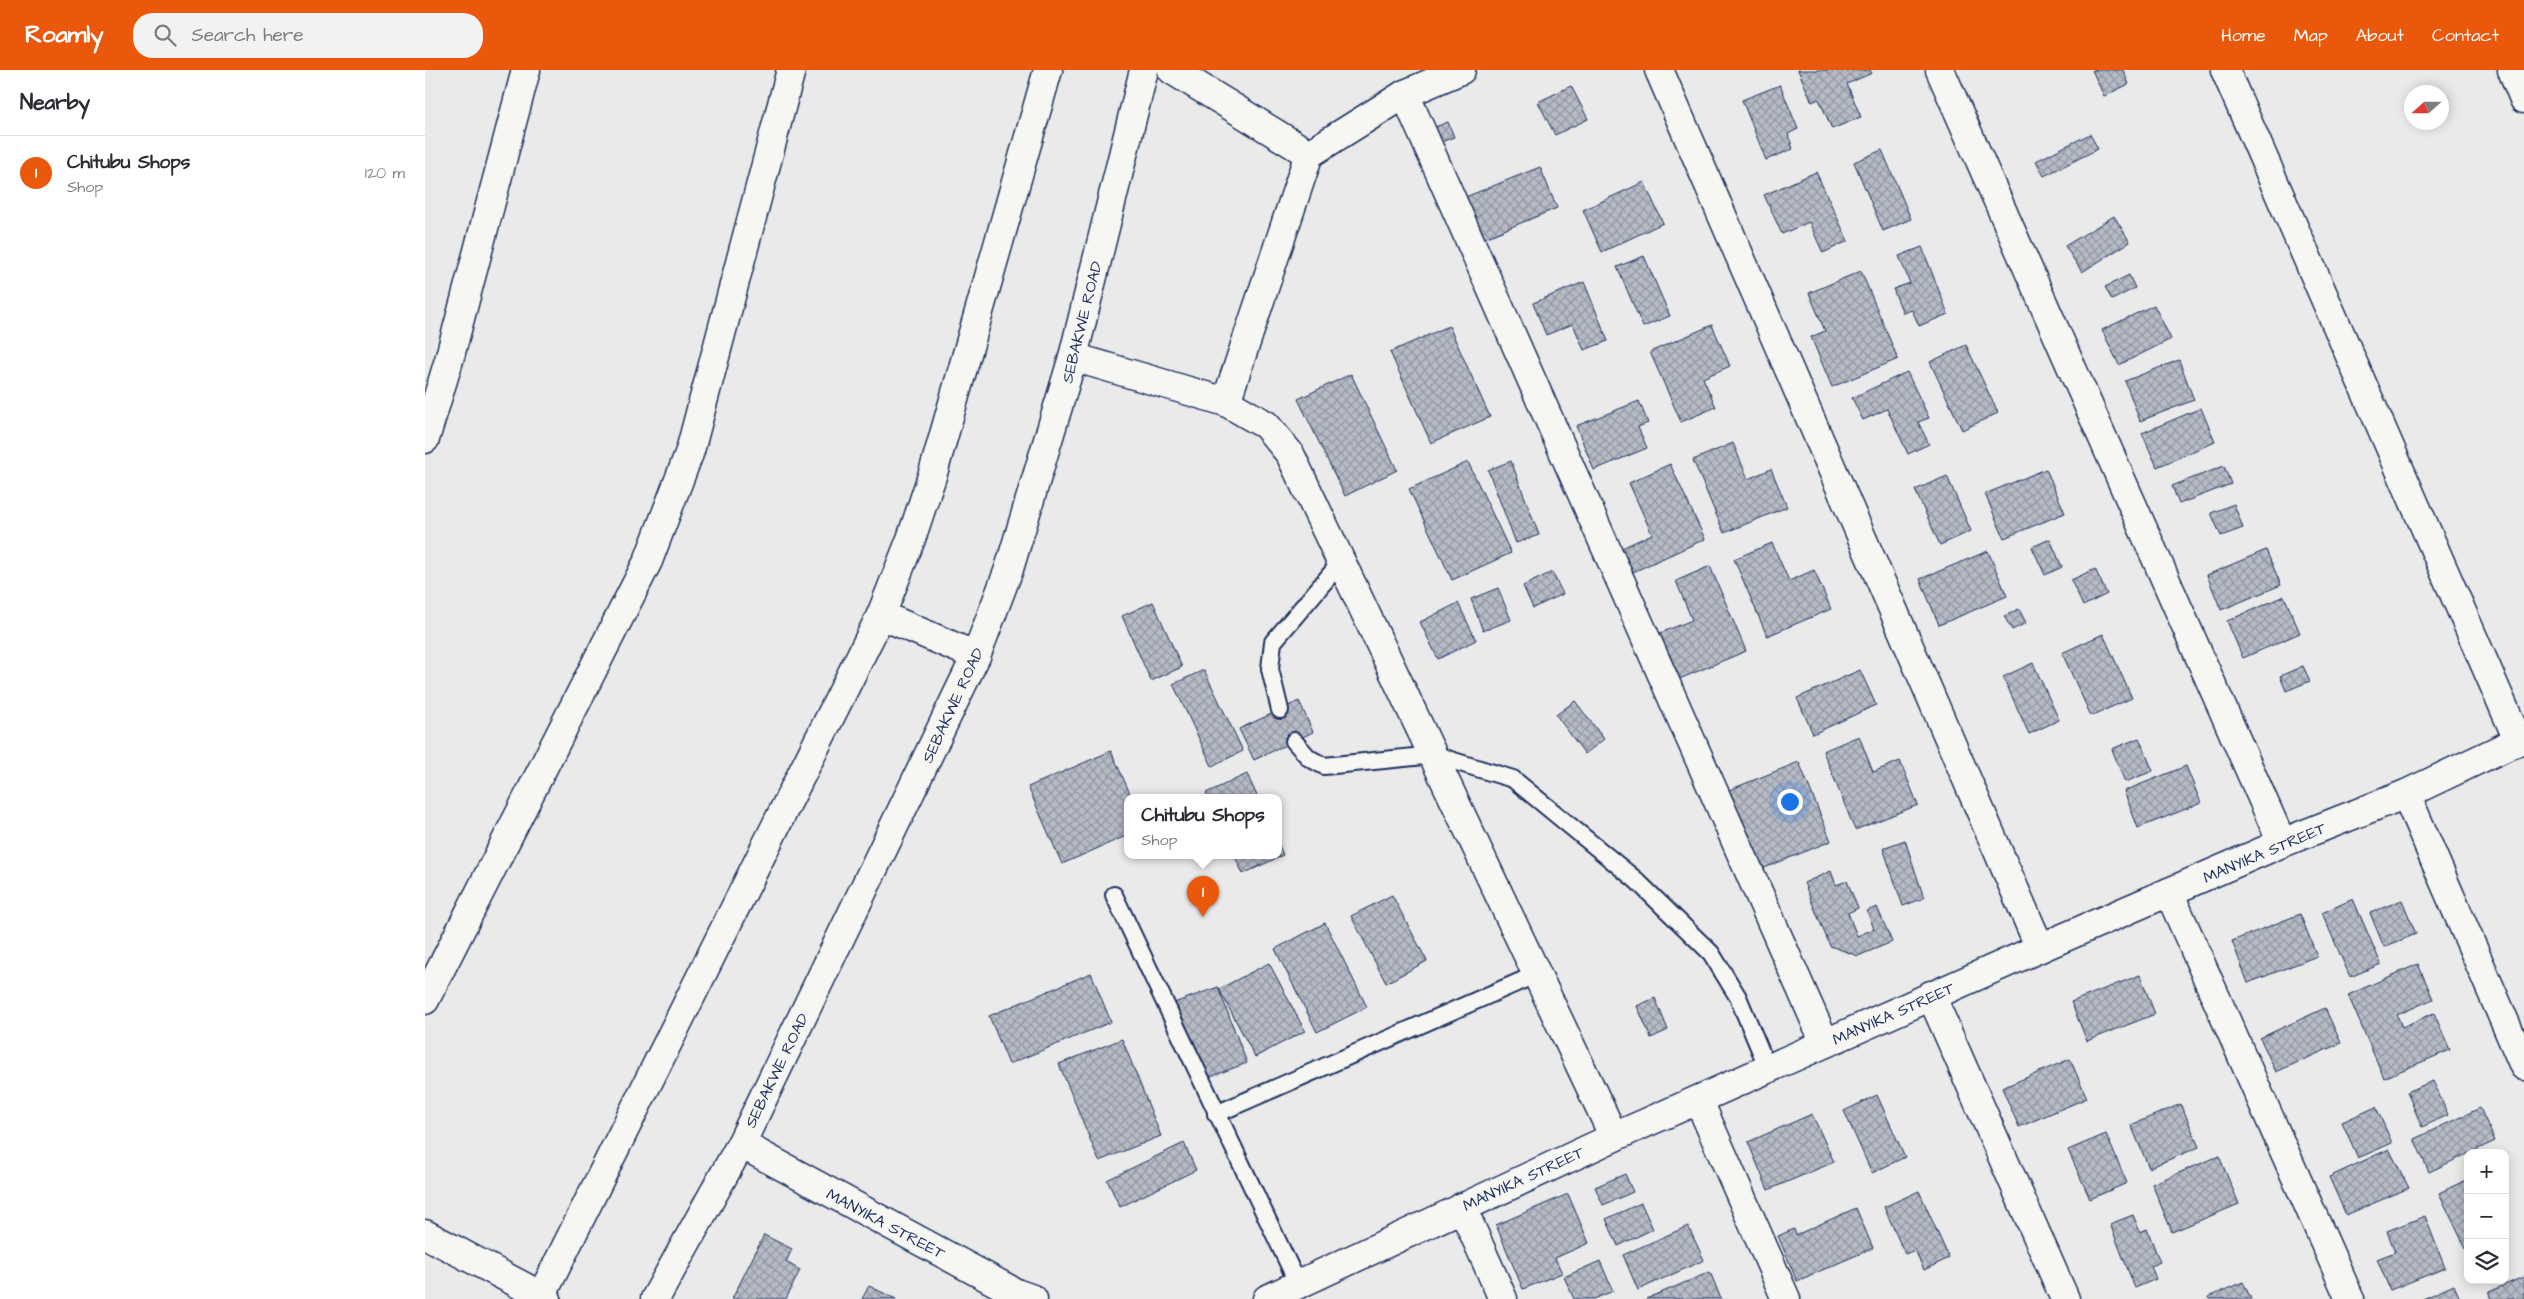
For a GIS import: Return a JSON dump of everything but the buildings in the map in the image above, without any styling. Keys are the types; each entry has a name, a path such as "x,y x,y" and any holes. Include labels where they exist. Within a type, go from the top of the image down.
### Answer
{"street":[{"path":"425,439 449,360 526,70"},
{"path":"425,1000 648,561 690,451 791,70"},
{"path":"425,1234 543,1298 881,616 911,539 933,473 1048,70"},
{"name":"SEBAKWE ROAD","path":"655,1299 741,1144 976,656 1009,569 1073,358 1144,70"},
{"path":"1172,70 1309,154"},
{"path":"1226,402 1309,154 1405,94 1461,70"},
{"path":"1659,70 2040,948"},
{"path":"1940,70 2282,843"},
{"path":"2225,70 2521,739"},
{"path":"2512,70 2524,99"},
{"path":"1405,94 1825,1043"},
{"path":"1073,358 1226,402 1266,425 1290,454 1614,1137"},
{"path":"881,616 976,656"},
{"name":"MANYIKA STREET","path":"1267,1299 1461,1207 1931,995 2282,843 2406,794 2521,739"},
{"path":"2406,794 2524,1066"},
{"path":"2169,892 2349,1299"},
{"path":"1931,995 2065,1299"},
{"path":"1699,1101 1786,1299"},
{"name":"MANYIKA STREET","path":"741,1144 1016,1293 1033,1299"},
{"path":"1461,1207 1503,1299"}],"lane":[{"path":"1280,710 1270,669 1273,642 1341,562"},
{"path":"1295,741 1309,758 1324,766 1434,755 1513,779 1636,880 1711,952 1738,997 1768,1069"},
{"path":"1114,896 1298,1284"},
{"path":"1216,1114 1537,974"}],"place":[{"name":"Chitubu Shops","path":"1203,917"}]}
